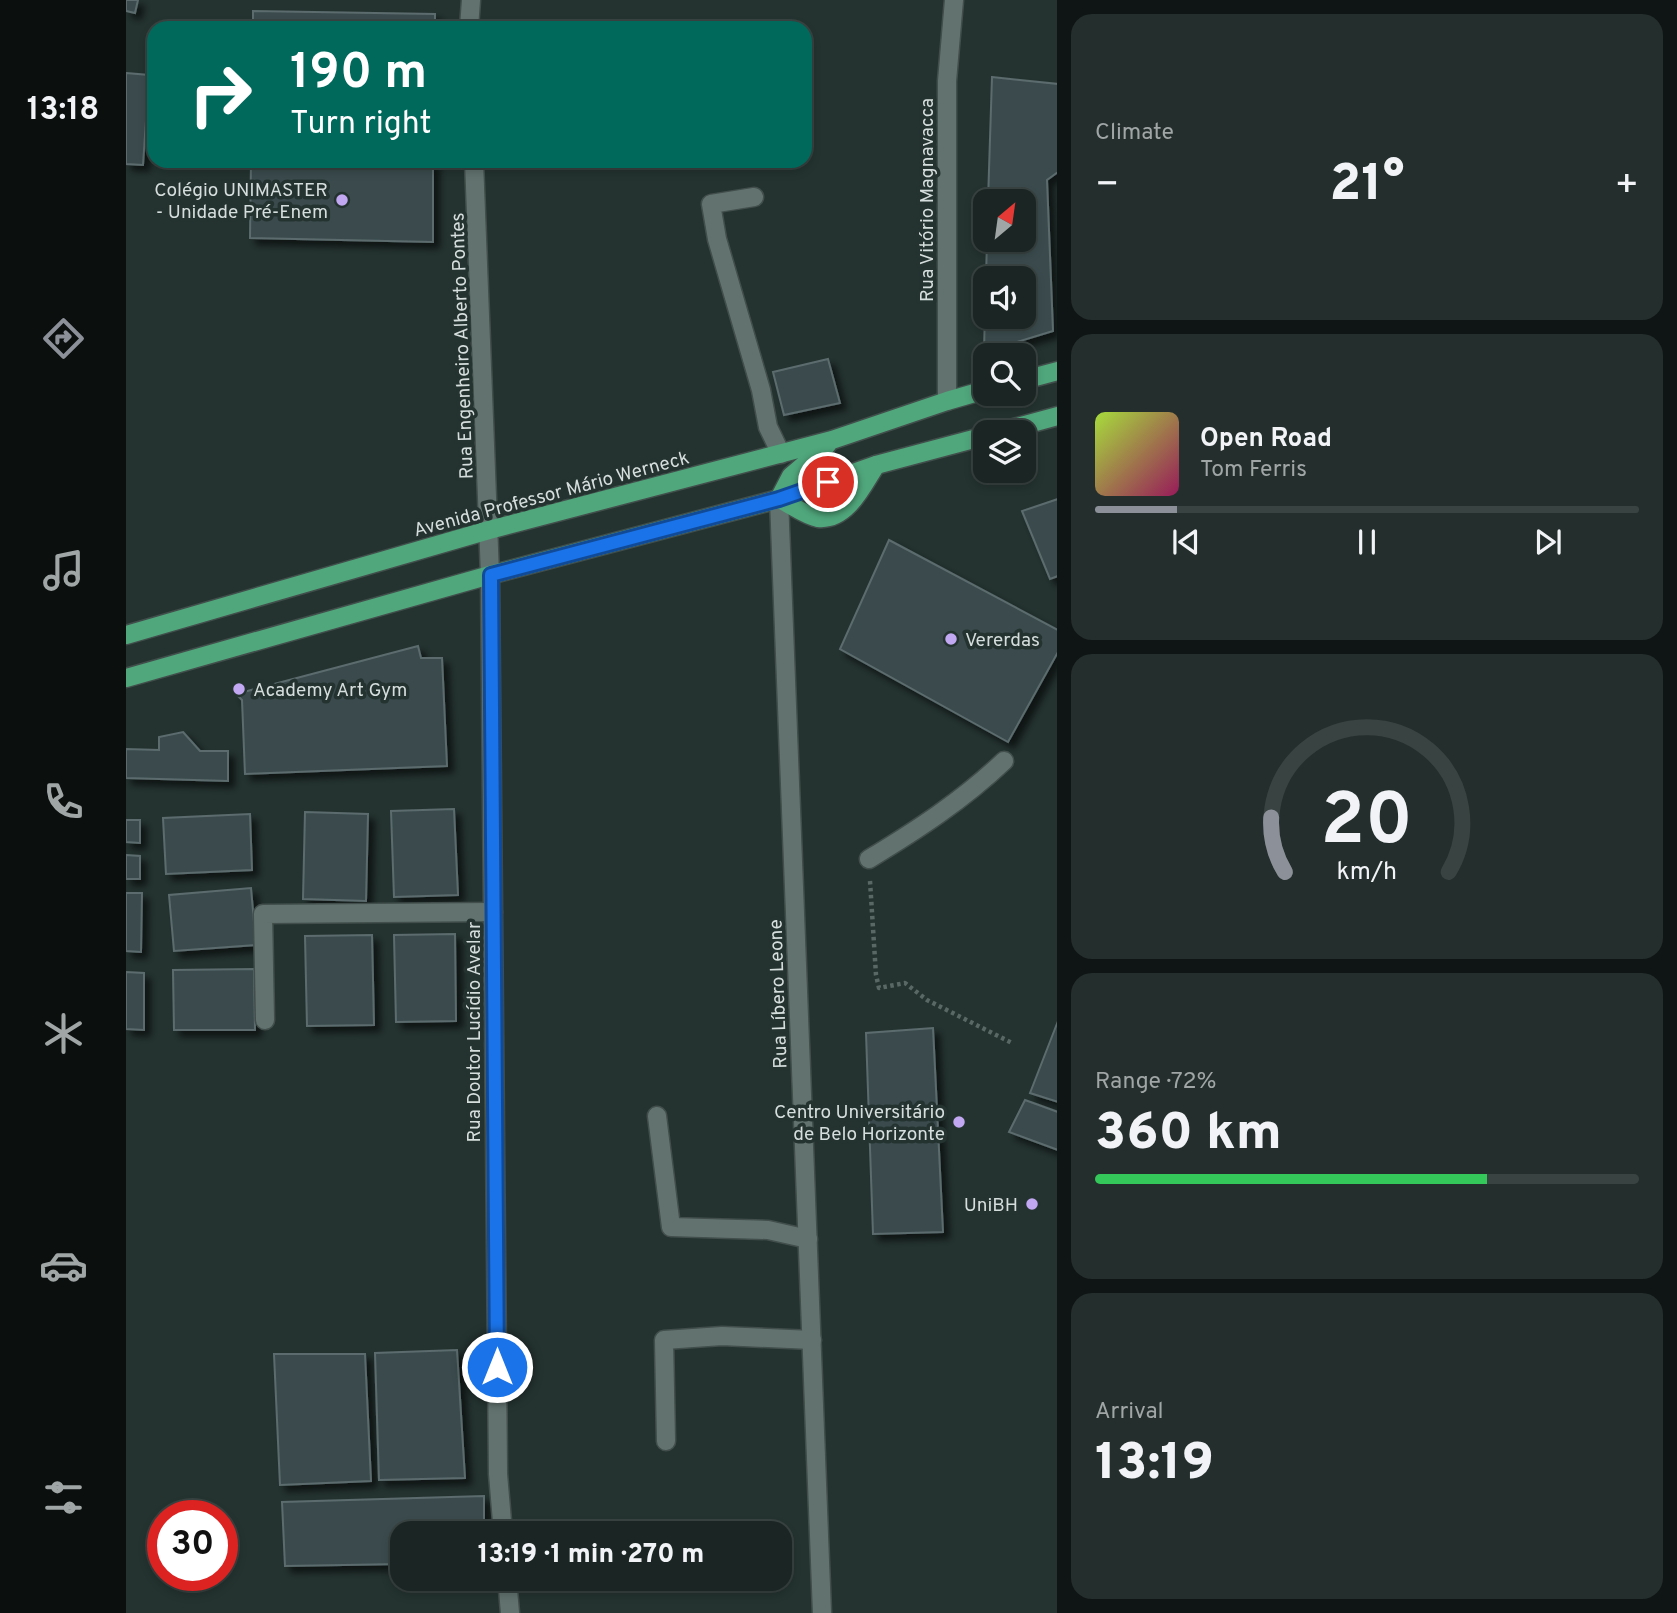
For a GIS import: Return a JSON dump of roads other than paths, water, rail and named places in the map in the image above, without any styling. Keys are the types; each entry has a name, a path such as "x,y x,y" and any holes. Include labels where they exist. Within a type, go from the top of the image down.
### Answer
{"main road":[{"path":"1036,377 1057,371"},
{"name":"Avenida Professor Mário Werneck","path":"126,635 489,530 832,440 973,393"},
{"path":"1036,421 1057,415"},
{"path":"126,678 491,575 779,499 876,465 973,439"},
{"path":"779,499 791,477 832,440"},
{"path":"779,499 818,518 835,515 852,502 876,465"}],"street":[{"path":"470,21 471,0"},
{"name":"Rua Vitório Magnavacca","path":"947,401 947,81 954,0"},
{"name":"Rua Engenheiro Alberto Pontes","path":"474,168 489,530"},
{"path":"754,197 711,204 717,239 761,390 768,427 781,454"},
{"name":"Rua Líbero Leone","path":"779,499 822,1613"},
{"name":"Rua Doutor Lucídio Avelar","path":"489,530 498,1474 502,1521"},
{"path":"869,859 924,825 981,783 1004,761"},
{"path":"265,1020 264,914 493,912"},
{"path":"657,1116 671,1227 768,1230 808,1239"},
{"path":"666,1441 664,1340 723,1336 812,1340"},
{"path":"508,1591 510,1613"}],"place":[{"name":"Colégio UNIMASTER - Unidade Pré-Enem","path":"342,200"},
{"name":"Vererdas","path":"951,639"},
{"name":"Academy Art Gym","path":"239,689"},
{"name":"Centro Universitário de Belo Horizonte","path":"959,1122"},
{"name":"UniBH","path":"1032,1204"}]}
